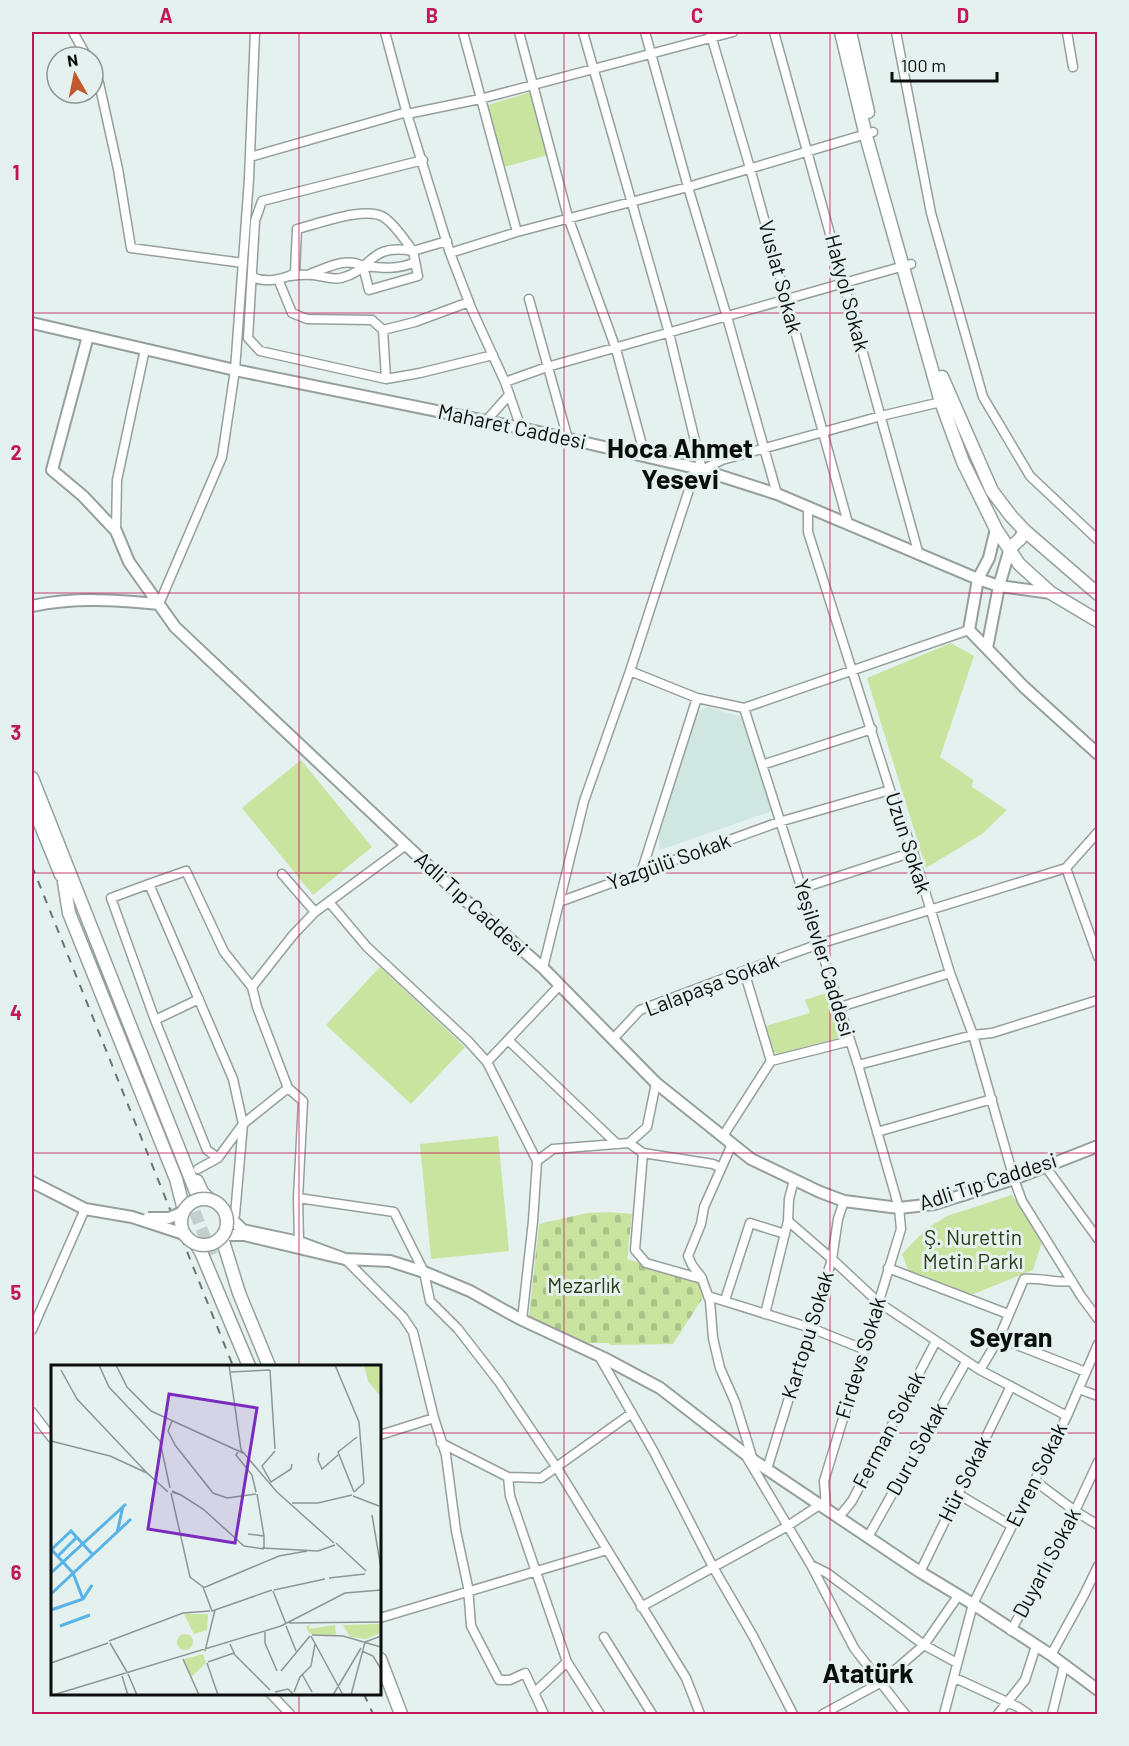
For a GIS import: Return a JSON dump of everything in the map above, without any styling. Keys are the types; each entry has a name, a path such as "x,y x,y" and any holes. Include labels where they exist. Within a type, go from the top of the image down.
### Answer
{"main road":[{"path":"841,32 907,266 945,388 992,491 1025,531 1098,594"},
{"path":"850,32 869,134"},
{"path":"907,266 941,402 963,462 996,529 1018,564 1051,593 1098,621"},
{"path":"996,529 1011,516"},
{"path":"1010,548 1025,531"},
{"path":"32,778 109,992 192,1193"},
{"path":"32,804 67,880 87,904 202,1192 231,1214 223,1237 239,1293 269,1365"},
{"path":"67,880 69,913 176,1179 184,1211 181,1227 184,1234 196,1244 201,1252 249,1365"},
{"path":"184,1211 194,1201 209,1199"},
{"path":"196,1244 211,1245 223,1237"},
{"path":"254,1365 215,1254 263,1365"},
{"path":"381,1662 401,1714"},
{"path":"381,1682 394,1714"}],"street":[{"path":"32,606 72,599 104,598 159,604 222,457 235,370 250,158 255,32"},
{"path":"385,32 450,253 505,382 521,428"},
{"path":"463,32 517,232"},
{"path":"519,32 568,217 616,349 645,456"},
{"path":"543,968 584,801 699,469 669,333 583,32"},
{"path":"645,32 777,494"},
{"path":"250,158 407,113 480,99 651,54 711,35 733,32"},
{"name":"Hakyol Sokak","path":"774,32 919,555"},
{"path":"896,32 931,213 983,397 1030,476 1098,540"},
{"path":"1067,32 1073,67"},
{"name":"Vuslat Sokak","path":"711,35 848,524"},
{"path":"104,105 118,169 131,248 243,263"},
{"path":"450,253 568,217 688,187 869,134"},
{"path":"423,160 262,201 255,221 248,338 260,351 386,379 493,355"},
{"path":"290,276 295,273 297,229 369,212 383,216 413,250 418,276 369,290 363,266"},
{"path":"309,274 338,279 355,273 374,256 388,249 413,250 447,241"},
{"path":"252,277 259,280 278,279 309,274 345,262 389,268 415,261"},
{"path":"505,382 547,367 907,266"},
{"path":"278,279 292,313 307,319 372,320 383,330 386,379"},
{"path":"529,300 568,439"},
{"path":"383,330 415,322 469,302"},
{"name":"Maharet Caddesi","path":"32,323 235,370 521,428 699,469 777,494 978,579 999,586 1051,593"},
{"name":"Adli Tıp Caddesi","path":"88,336 52,470 83,496 116,531 129,562 174,627 406,845 543,968 656,1083 732,1144 751,1159 794,1180 844,1200 899,1208 934,1204 1014,1179 1098,1146"},
{"path":"116,531 117,480 145,350"},
{"path":"486,421 509,395"},
{"path":"699,469 722,460 822,432 941,402"},
{"name":"Uzun Sokak","path":"808,507 808,532 890,790 913,852 950,973 973,1035 1014,1179 1022,1201 1098,1319"},
{"path":"969,630 978,579 988,558 996,529"},
{"path":"987,648 999,586 1010,548"},
{"path":"32,613 44,603"},
{"path":"630,671 697,698 744,708 969,630"},
{"path":"969,630 1024,687 1098,754"},
{"path":"641,873 697,698"},
{"name":"Yeşilevler Caddesi","path":"744,708 858,1065 899,1208"},
{"path":"762,765 872,729"},
{"name":"Yazgülü Sokak","path":"560,902 780,822 890,790"},
{"path":"1098,832 1066,868 1098,957"},
{"path":"252,987 293,935 315,912 406,845"},
{"path":"803,888 913,852"},
{"name":"Lalapaşa Sokak","path":"613,1039 640,1010 819,944 930,912 1066,868"},
{"path":"218,1158 207,1150 155,1020 111,898 186,871 224,952 252,987 257,1007 288,1088 303,1101 298,1198 299,1242"},
{"path":"282,874 315,912"},
{"path":"149,884 233,1078 243,1124 231,1214 243,1230 345,1259 390,1261 424,1272 470,1291 522,1320 660,1388 766,1469 920,1572 974,1604 1011,1631 1051,1655 1098,1690"},
{"path":"329,902 367,947 468,1041 487,1062 537,1161 522,1320"},
{"path":"744,971 771,1061"},
{"path":"840,1007 950,973"},
{"path":"487,1062 560,986"},
{"path":"155,1020 199,999"},
{"path":"858,1065 973,1035 992,1034 1098,1000"},
{"path":"508,1040 616,1144"},
{"path":"723,1136 771,1061 849,1041"},
{"path":"537,1161 553,1149 628,1143 647,1127 656,1083"},
{"path":"196,1173 218,1158 243,1124 288,1088"},
{"path":"877,1132 992,1099"},
{"path":"628,1143 643,1153 713,1164 721,1168"},
{"path":"732,1144 704,1208 701,1224 688,1256 702,1279 708,1296 713,1338 720,1368 735,1402 749,1456 786,1527 811,1565 854,1648 905,1714"},
{"path":"643,1153 635,1250 646,1263 702,1279"},
{"path":"1046,1166 1098,1239"},
{"path":"765,1314 788,1221 789,1199 794,1180"},
{"path":"32,1182 85,1209 132,1217 169,1218 184,1211"},
{"path":"298,1198 394,1212 424,1272 430,1301 458,1329 499,1382 557,1468 686,1678 699,1714"},
{"name":"Kartopu Sokak","path":"766,1469 832,1258 838,1219 844,1200"},
{"name":"Firdevs Sokak","path":"823,1506 824,1481 901,1229 899,1208"},
{"path":"32,1330 85,1209"},
{"path":"132,1217 184,1234"},
{"path":"788,1221 832,1258 878,1302 966,1362 1067,1416"},
{"path":"725,1300 750,1223 785,1234"},
{"path":"223,1237 244,1235 299,1242 345,1259 403,1317 413,1332 434,1418 445,1448 456,1531 469,1593 471,1626 499,1680 510,1680 525,1673 544,1714"},
{"path":"888,1268 1008,1314"},
{"path":"980,1370 999,1338 1024,1279 1035,1278 1062,1283 1072,1281"},
{"path":"708,1296 811,1328 863,1348"},
{"path":"999,1338 1086,1372"},
{"name":"Ferman Sokak","path":"839,1517 852,1501 936,1341"},
{"name":"Evren Sokak","path":"944,1714 974,1604 1067,1416 1098,1344"},
{"path":"599,1356 654,1452 713,1567 794,1714"},
{"name":"Duru Sokak","path":"868,1537 966,1362"},
{"name":"Hür Sokak","path":"920,1572 1011,1386"},
{"path":"1079,1389 1098,1396"},
{"path":"32,1412 51,1437"},
{"path":"445,1448 508,1477 541,1478 632,1413"},
{"path":"381,1435 434,1418"},
{"name":"Duyarlı Sokak","path":"1011,1631 1075,1511 1098,1462"},
{"path":"508,1477 510,1496 567,1662 600,1714"},
{"path":"1035,1481 1098,1525"},
{"path":"958,1494 1012,1526"},
{"path":"641,1607 823,1506"},
{"path":"381,1618 607,1550"},
{"path":"811,1565 827,1574 924,1645 957,1663"},
{"path":"1051,1655 1098,1566"},
{"path":"823,1714 880,1683 924,1645 958,1596"},
{"path":"604,1637 652,1714"},
{"path":"998,1714 1025,1680 1036,1646"},
{"path":"534,1693 567,1662"},
{"path":"1052,1714 1064,1666"},
{"path":"955,1678 1018,1707 1028,1714"},
{"path":"272,1695 290,1714"}],"shaded area":[{"path":"708,707 741,717 772,811 660,850 659,836 697,712"}],"green space":[{"path":"531,92 548,155 504,167 488,105"},
{"path":"951,643 974,656 940,757 973,780 972,787 1007,810 982,834 926,868 867,678"},
{"path":"301,760 372,847 313,895 242,808"},
{"path":"380,967 465,1047 411,1104 326,1025"},
{"path":"826,993 839,1038 777,1054 772,1050 766,1026 810,1013 805,1000"},
{"path":"498,1136 509,1251 431,1259 420,1144"},
{"name":"Ş. Nurettin Metin Parkı","path":"1012,1195 1042,1242 1033,1270 971,1295 909,1272 902,1254 926,1229 947,1216"},
{"name":"Mezarlık","path":"587,1213 632,1214 627,1259 699,1281 704,1296 673,1344 583,1343 529,1317 539,1224"}],"tunnel":[{"path":"188,1195 212,1255"}],"railway":[{"path":"32,866 233,1365"},
{"path":"364,1695 373,1714"}],"district":[{"name":"Hoca Ahmet Yesevi","path":"680,464"},
{"name":"Seyran","path":"1011,1338"},
{"name":"Atatürk","path":"868,1674"}]}
